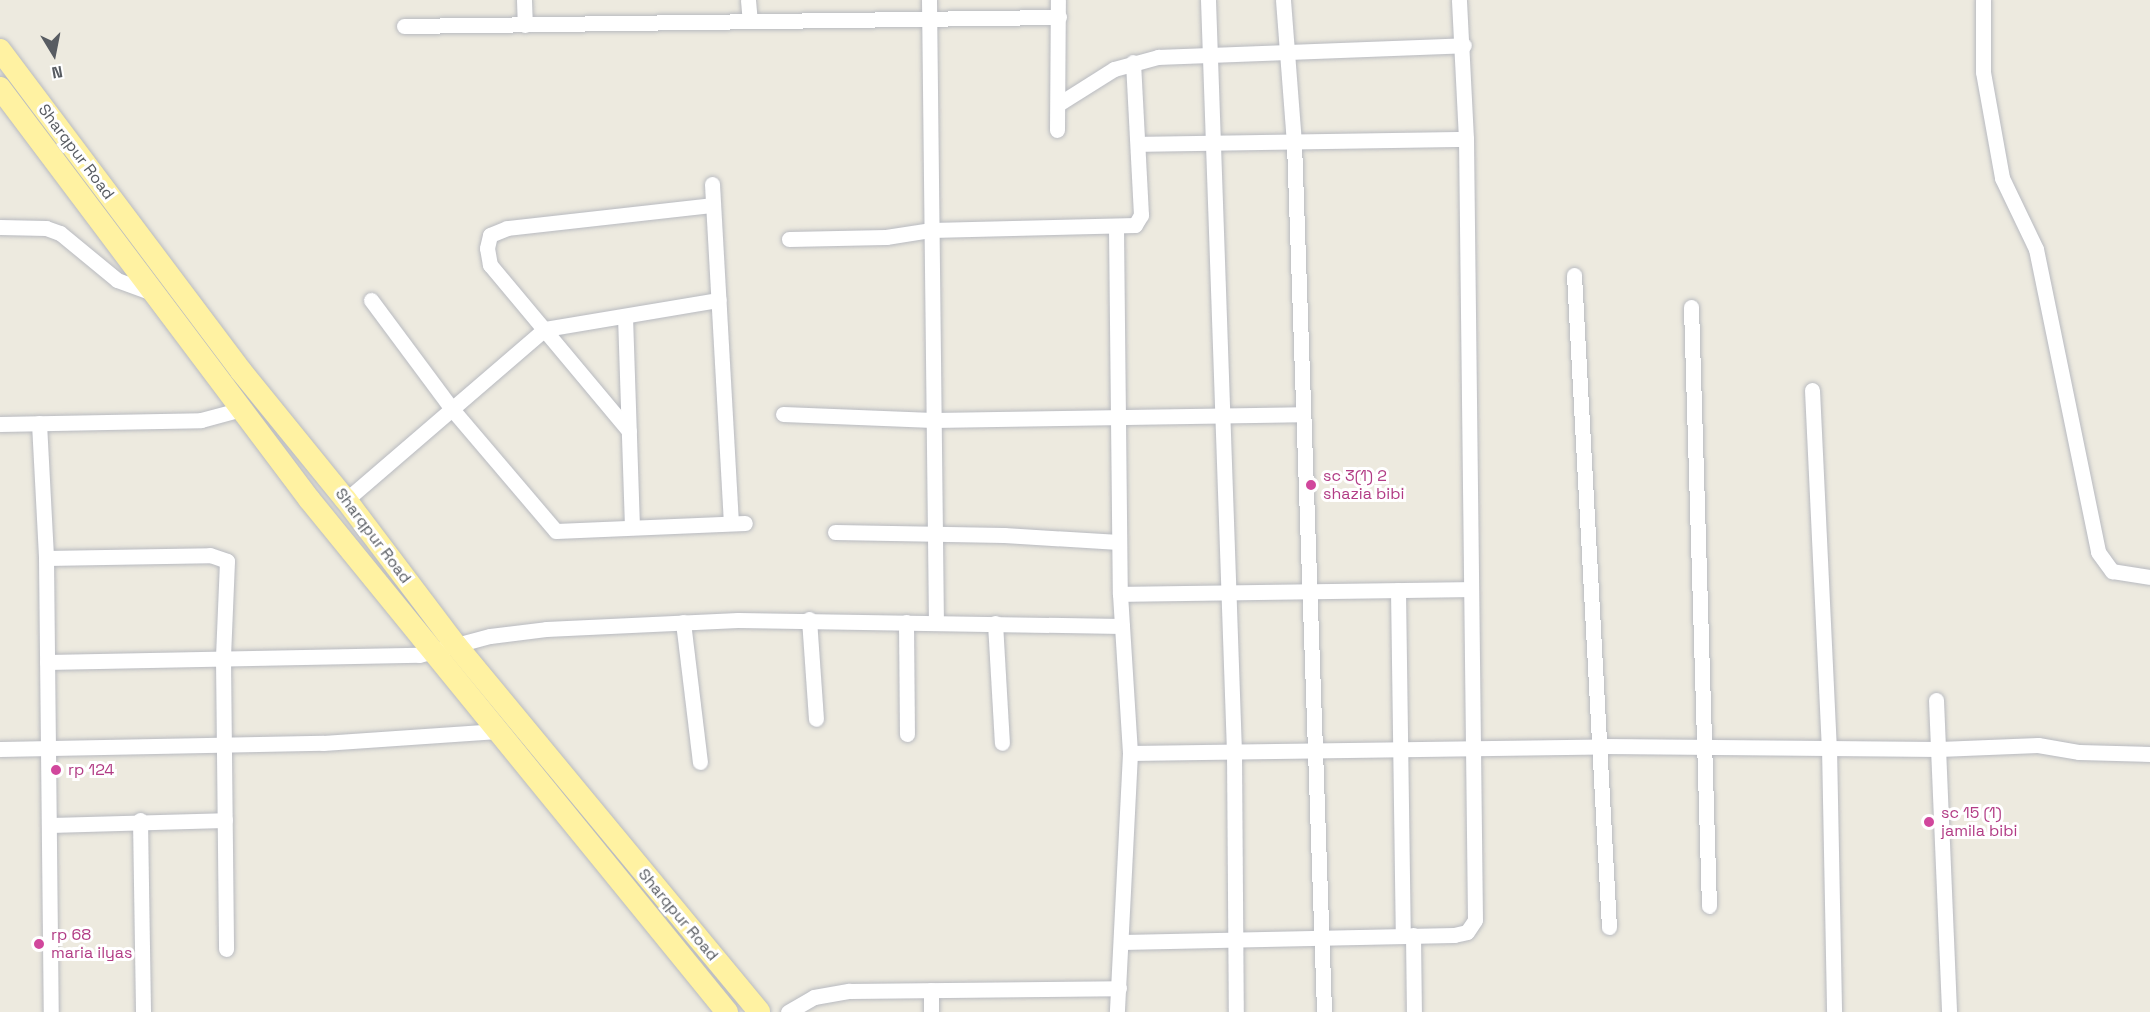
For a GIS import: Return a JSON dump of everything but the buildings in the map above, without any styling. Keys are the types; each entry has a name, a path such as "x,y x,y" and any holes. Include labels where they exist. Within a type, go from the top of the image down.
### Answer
{"main road":[{"name":"Sharqpur Road","path":"0,50 241,371 346,500 455,644 759,1012"},
{"name":"Sharqpur Road","path":"0,88 242,409 433,652 727,1012"}],"street":[{"path":"524,0 525,25"},
{"path":"748,0 750,21"},
{"path":"929,0 936,622"},
{"path":"1057,130 1060,103 1058,0"},
{"path":"1208,0 1208,53 1234,752 1236,1012"},
{"path":"1283,0 1290,51 1294,143 1308,591 1317,751 1324,1012"},
{"path":"1122,942 1461,934 1475,921 1469,589 1466,138 1464,45 1460,0"},
{"path":"1983,0 1983,72 2002,178 2036,249 2098,552 2112,571 2150,578"},
{"path":"404,26 1059,17"},
{"path":"1060,103 1114,69 1133,62 1208,53 1464,45"},
{"path":"789,239 886,237 931,230 1116,228 1135,225 1140,219 1133,62"},
{"path":"1138,144 1294,143 1466,138"},
{"path":"370,300 452,409 556,531 738,522 719,300 712,184"},
{"path":"628,431 490,265 487,248 490,235 507,228 713,205"},
{"path":"0,227 46,228 60,233 117,280 155,294"},
{"path":"1116,228 1116,416 1120,594 1130,753 1117,1012"},
{"path":"1574,275 1602,746 1608,927"},
{"path":"346,500 545,329 719,300"},
{"path":"1691,307 1702,749 1709,906"},
{"path":"625,316 632,527"},
{"path":"1812,390 1829,747 1834,1012"},
{"path":"0,424 201,420 242,409"},
{"path":"783,414 933,420 1302,414"},
{"path":"39,423 46,558 51,1012"},
{"path":"835,532 1119,542"},
{"path":"46,558 210,555 225,559 229,572 223,658 226,949"},
{"path":"1120,594 1469,589"},
{"path":"1398,590 1408,935 1414,1012"},
{"path":"47,662 419,655 455,644 546,629 682,622 809,619 1122,626"},
{"path":"809,619 816,719"},
{"path":"682,622 700,762"},
{"path":"906,622 907,734"},
{"path":"995,623 1002,743"},
{"path":"1936,700 1949,1012"},
{"path":"0,748 323,743 498,731"},
{"path":"1130,753 1473,750 1602,746 1702,749 1829,747 1939,749 2038,745 2079,752 2148,756"},
{"path":"49,825 140,820 225,819"},
{"path":"140,820 143,1012"},
{"path":"788,1012 799,1003 829,993 1119,988"},
{"path":"931,990 931,1012"}],"place":[{"name":"sc 3(1) 2 shazia bibi","path":"1311,485"},
{"name":"rp 124","path":"56,770"},
{"name":"sc 15 (1) jamila bibi","path":"1929,822"},
{"name":"rp 68 maria ilyas","path":"39,944"}]}
